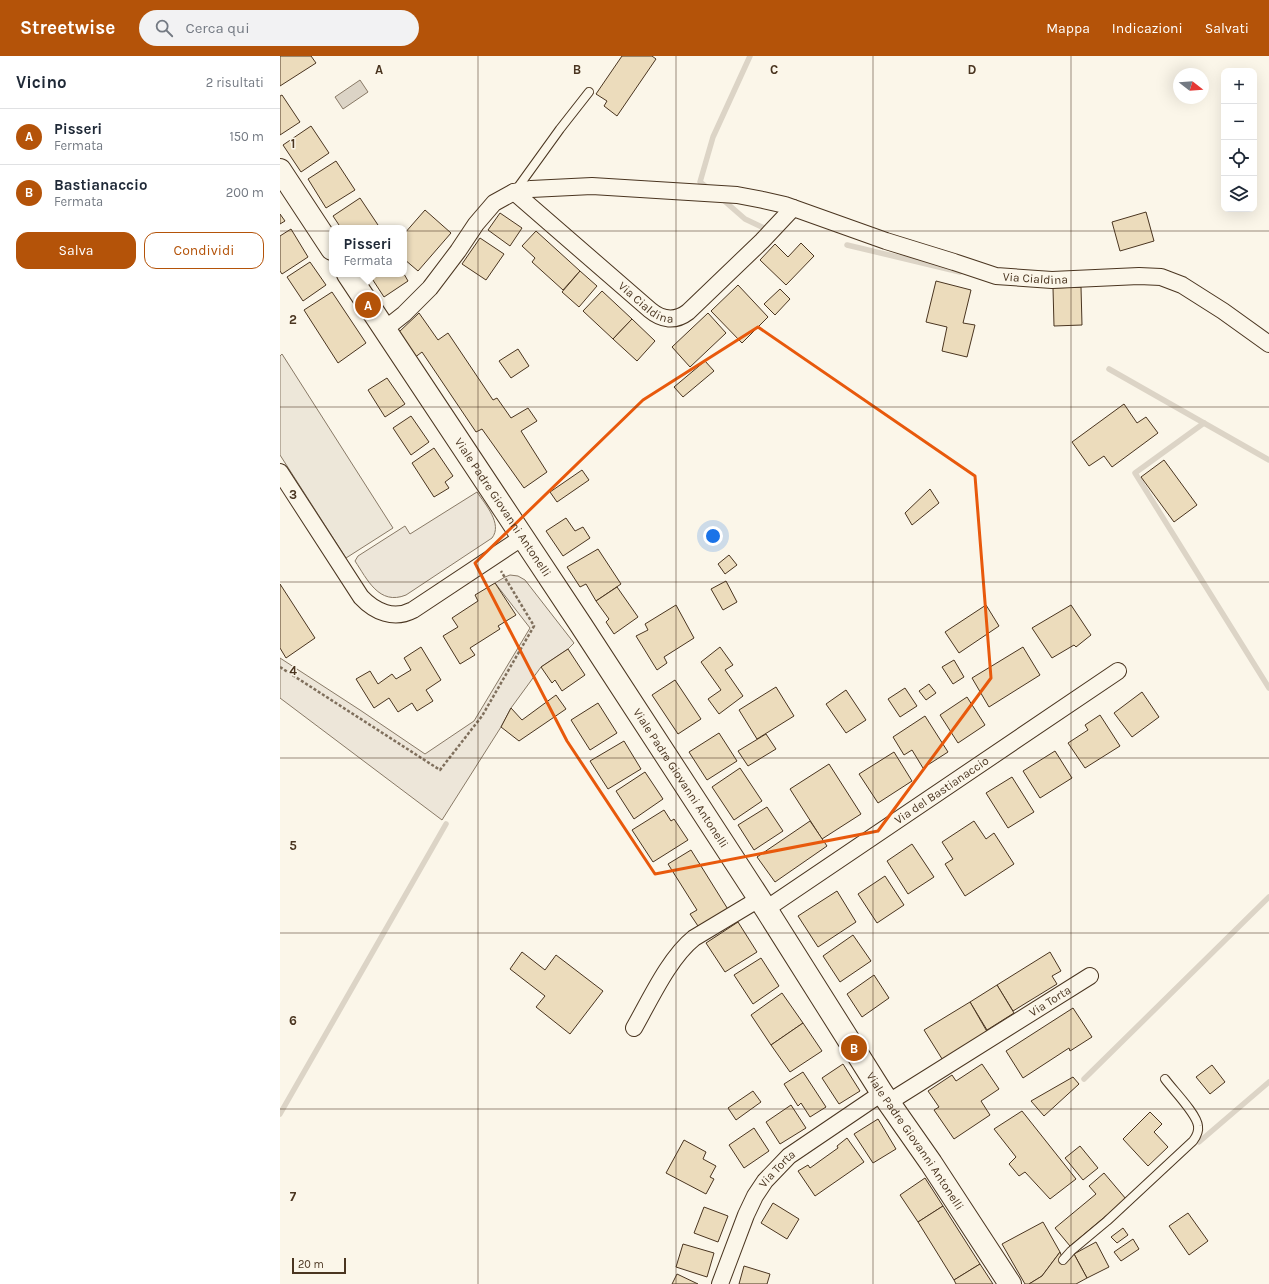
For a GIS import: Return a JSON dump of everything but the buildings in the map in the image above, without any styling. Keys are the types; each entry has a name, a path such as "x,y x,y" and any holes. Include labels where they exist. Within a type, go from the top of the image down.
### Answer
{"main road":[{"path":"280,170 329,244"},
{"name":"Viale Padre Giovanni Antonelli","path":"350,277 523,537 763,904 886,1097 932,1163 1010,1284"}],"street":[{"name":"Via Cialdina","path":"385,330 404,314 430,288 494,203 514,192 540,187 592,186 737,195 763,200 793,208 886,241 996,276 1052,280 1139,276 1160,277 1182,285 1223,311 1269,344"},
{"name":"Via Cialdina","path":"514,192 650,310 663,318 669,319 677,319 688,312 762,241 793,208"},
{"path":"280,472 361,597 368,604 381,612 398,615 406,613 523,537"},
{"name":"Via del Bastianaccio","path":"634,1028 676,957 694,938 763,904 1118,671"},
{"name":"Via Torta","path":"720,1284 746,1215 755,1196 765,1181 789,1156 1090,976"}],"lane":[{"name":"Via Cialdina","path":"514,192 589,92"},
{"path":"1064,1260 1071,1251 1107,1221 1188,1146 1197,1134 1198,1126 1190,1110 1165,1079"}],"path":[{"path":"280,667 440,770 482,716 534,626 492,557"}],"highlighted area":[{"path":"758,327 975,476 991,678 878,831 655,874 567,741 475,563 643,400"}],"shaded area":[{"path":"360,80 368,92 343,109 335,97"},
{"path":"282,354 393,528 346,558 280,455 280,356"},
{"path":"477,492 492,514 494,520 495,532 492,538 406,595 388,597 381,594 369,583 355,561 358,556 405,526 410,534"},
{"path":"510,575 518,576 525,580 574,643 568,649 541,667 511,708 501,727 442,820 280,698 280,658 425,754 474,721 530,628 495,583"}],"waterway":[{"path":"709,189 700,182 713,137 750,56"},
{"path":"721,198 745,219 764,228"},
{"path":"847,245 960,272"},
{"path":"1109,369 1269,460"},
{"path":"1204,423 1135,473 1269,688"},
{"path":"280,1114 446,824"},
{"path":"1084,1079 1269,897"},
{"path":"1199,1142 1269,1082"}],"place":[{"name":"Pisseri","path":"368,305"},
{"name":"Bastianaccio","path":"854,1048"}]}
